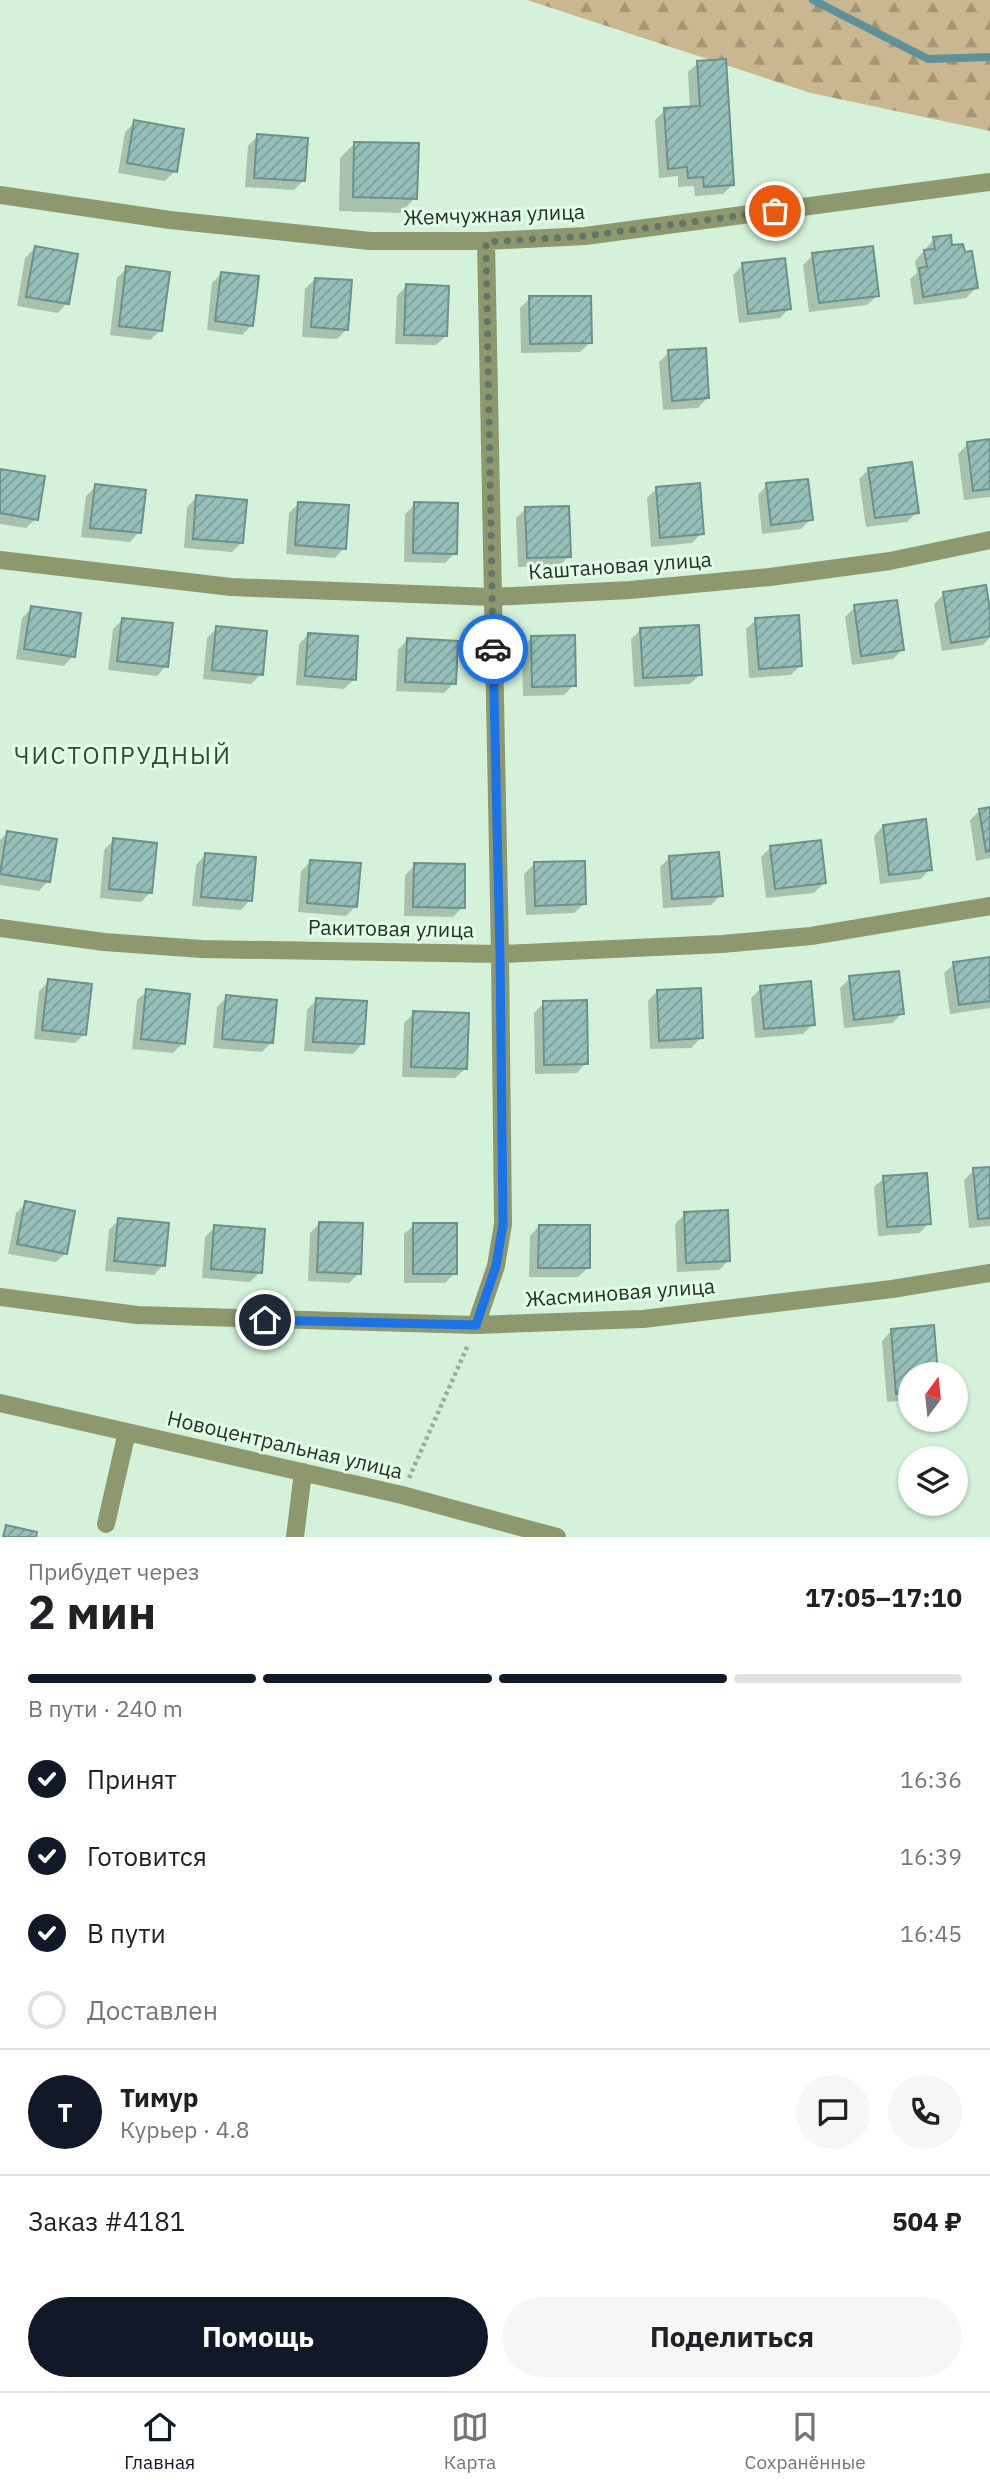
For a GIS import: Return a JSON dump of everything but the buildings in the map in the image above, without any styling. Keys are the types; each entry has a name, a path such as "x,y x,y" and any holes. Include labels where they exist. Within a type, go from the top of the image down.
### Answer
{"street":[{"name":"Жемчужная улица","path":"0,195 170,220 370,241 486,242 585,236 990,183"},
{"path":"476,1325 496,1266 503,1224 486,242"},
{"name":"Каштановая улица","path":"0,560 230,587 492,597 630,590 770,577 890,561 990,540"},
{"name":"Ракитовая улица","path":"0,928 104,942 202,949 500,954 722,944 811,936 990,906"},
{"name":"Жасминовая улица","path":"0,1297 137,1315 476,1325 643,1319 892,1289 990,1273"},
{"name":"Новоцентральная улица","path":"0,1403 402,1495 557,1537"},
{"path":"106,1524 127,1432"},
{"path":"295,1537 303,1472"}],"path":[{"path":"402,1495 476,1325"}],"green space":[{"path":"527,0 990,0 990,131 811,93"}],"waterway":[{"path":"813,0 928,59 990,57"}],"way so far":[{"path":"493,649 486,242 585,236 775,211"}],"district":[{"name":"ЧИСТОПРУДНЫЙ","path":"123,756"}],"route":[{"path":"265,1320 476,1325 496,1266 503,1224 493,649"}]}
